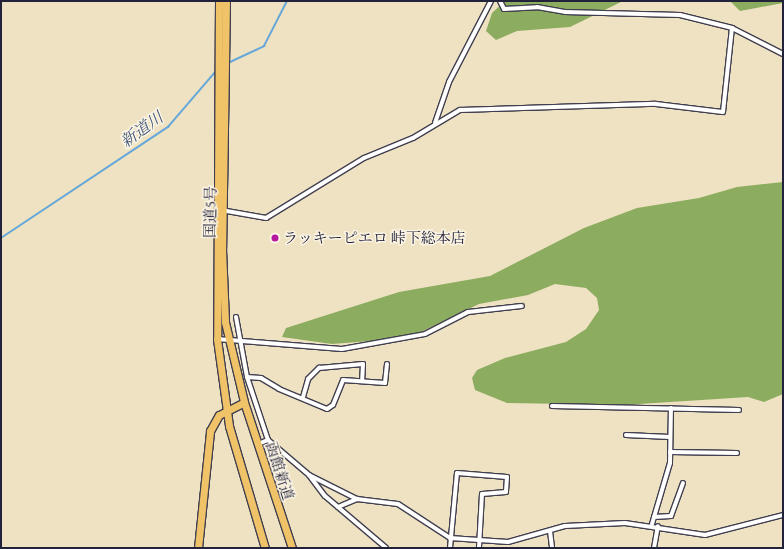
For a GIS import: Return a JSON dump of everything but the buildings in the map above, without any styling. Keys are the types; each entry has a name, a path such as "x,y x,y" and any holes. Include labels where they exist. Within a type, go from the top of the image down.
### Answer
{"highway":[{"name":"国道5号","path":"220,1 222,72 217,339 226,410"},
{"name":"国道5号","path":"222,60 226,1"},
{"name":"国道5号","path":"219,210 222,287 228,339 244,402"},
{"path":"198,548 210,431 226,410 244,402"},
{"name":"函館新道","path":"244,402 292,548"},
{"path":"226,410 265,548"}],"street":[{"path":"435,124 449,82 490,1"},
{"path":"500,1 504,9 537,6 565,12 680,15 732,28 783,54"},
{"path":"219,210 266,218 364,158 413,138 460,110 509,106 656,104 723,112 732,28"},
{"path":"217,339 239,339 342,349 425,334 468,312 522,306"},
{"path":"236,317 247,377 268,440 309,475 338,507 386,548"},
{"path":"303,397 308,378 319,368 363,364 362,381"},
{"path":"247,377 255,375 279,390 331,407 343,380 385,383 388,364"},
{"path":"552,406 739,410"},
{"path":"652,524 670,452 671,408"},
{"path":"626,435 670,436"},
{"path":"258,444 268,440"},
{"path":"670,452 738,453"},
{"path":"450,548 456,473 507,477 506,492 482,494 479,548"},
{"path":"309,475 357,499 398,504 450,538 479,541 508,542 572,525 652,524 705,535 783,515"},
{"path":"654,517 671,516 683,483"},
{"path":"338,507 357,499"},
{"path":"654,548 658,526"},
{"path":"550,531 552,548"},
{"path":"508,542 508,548"}],"green space":[{"path":"505,1 623,1 570,27 517,31 496,40 486,31 492,13"},
{"path":"730,1 783,1 783,3 740,11"},
{"path":"783,182 783,394 764,402 748,397 624,405 507,403 475,390 472,378 477,370 505,358 566,342 586,329 599,310 597,298 586,288 555,284 528,295 479,304 419,333 396,339 332,344 282,337 286,328 399,292 490,276 584,228 637,208 699,198 737,187"}],"waterway":[{"name":"新道川","path":"228,63 264,46 287,1"},
{"name":"新道川","path":"1,238 168,127 217,70"}],"place":[{"name":"ラッキーピエロ 峠下総本店","path":"275,238"}]}
